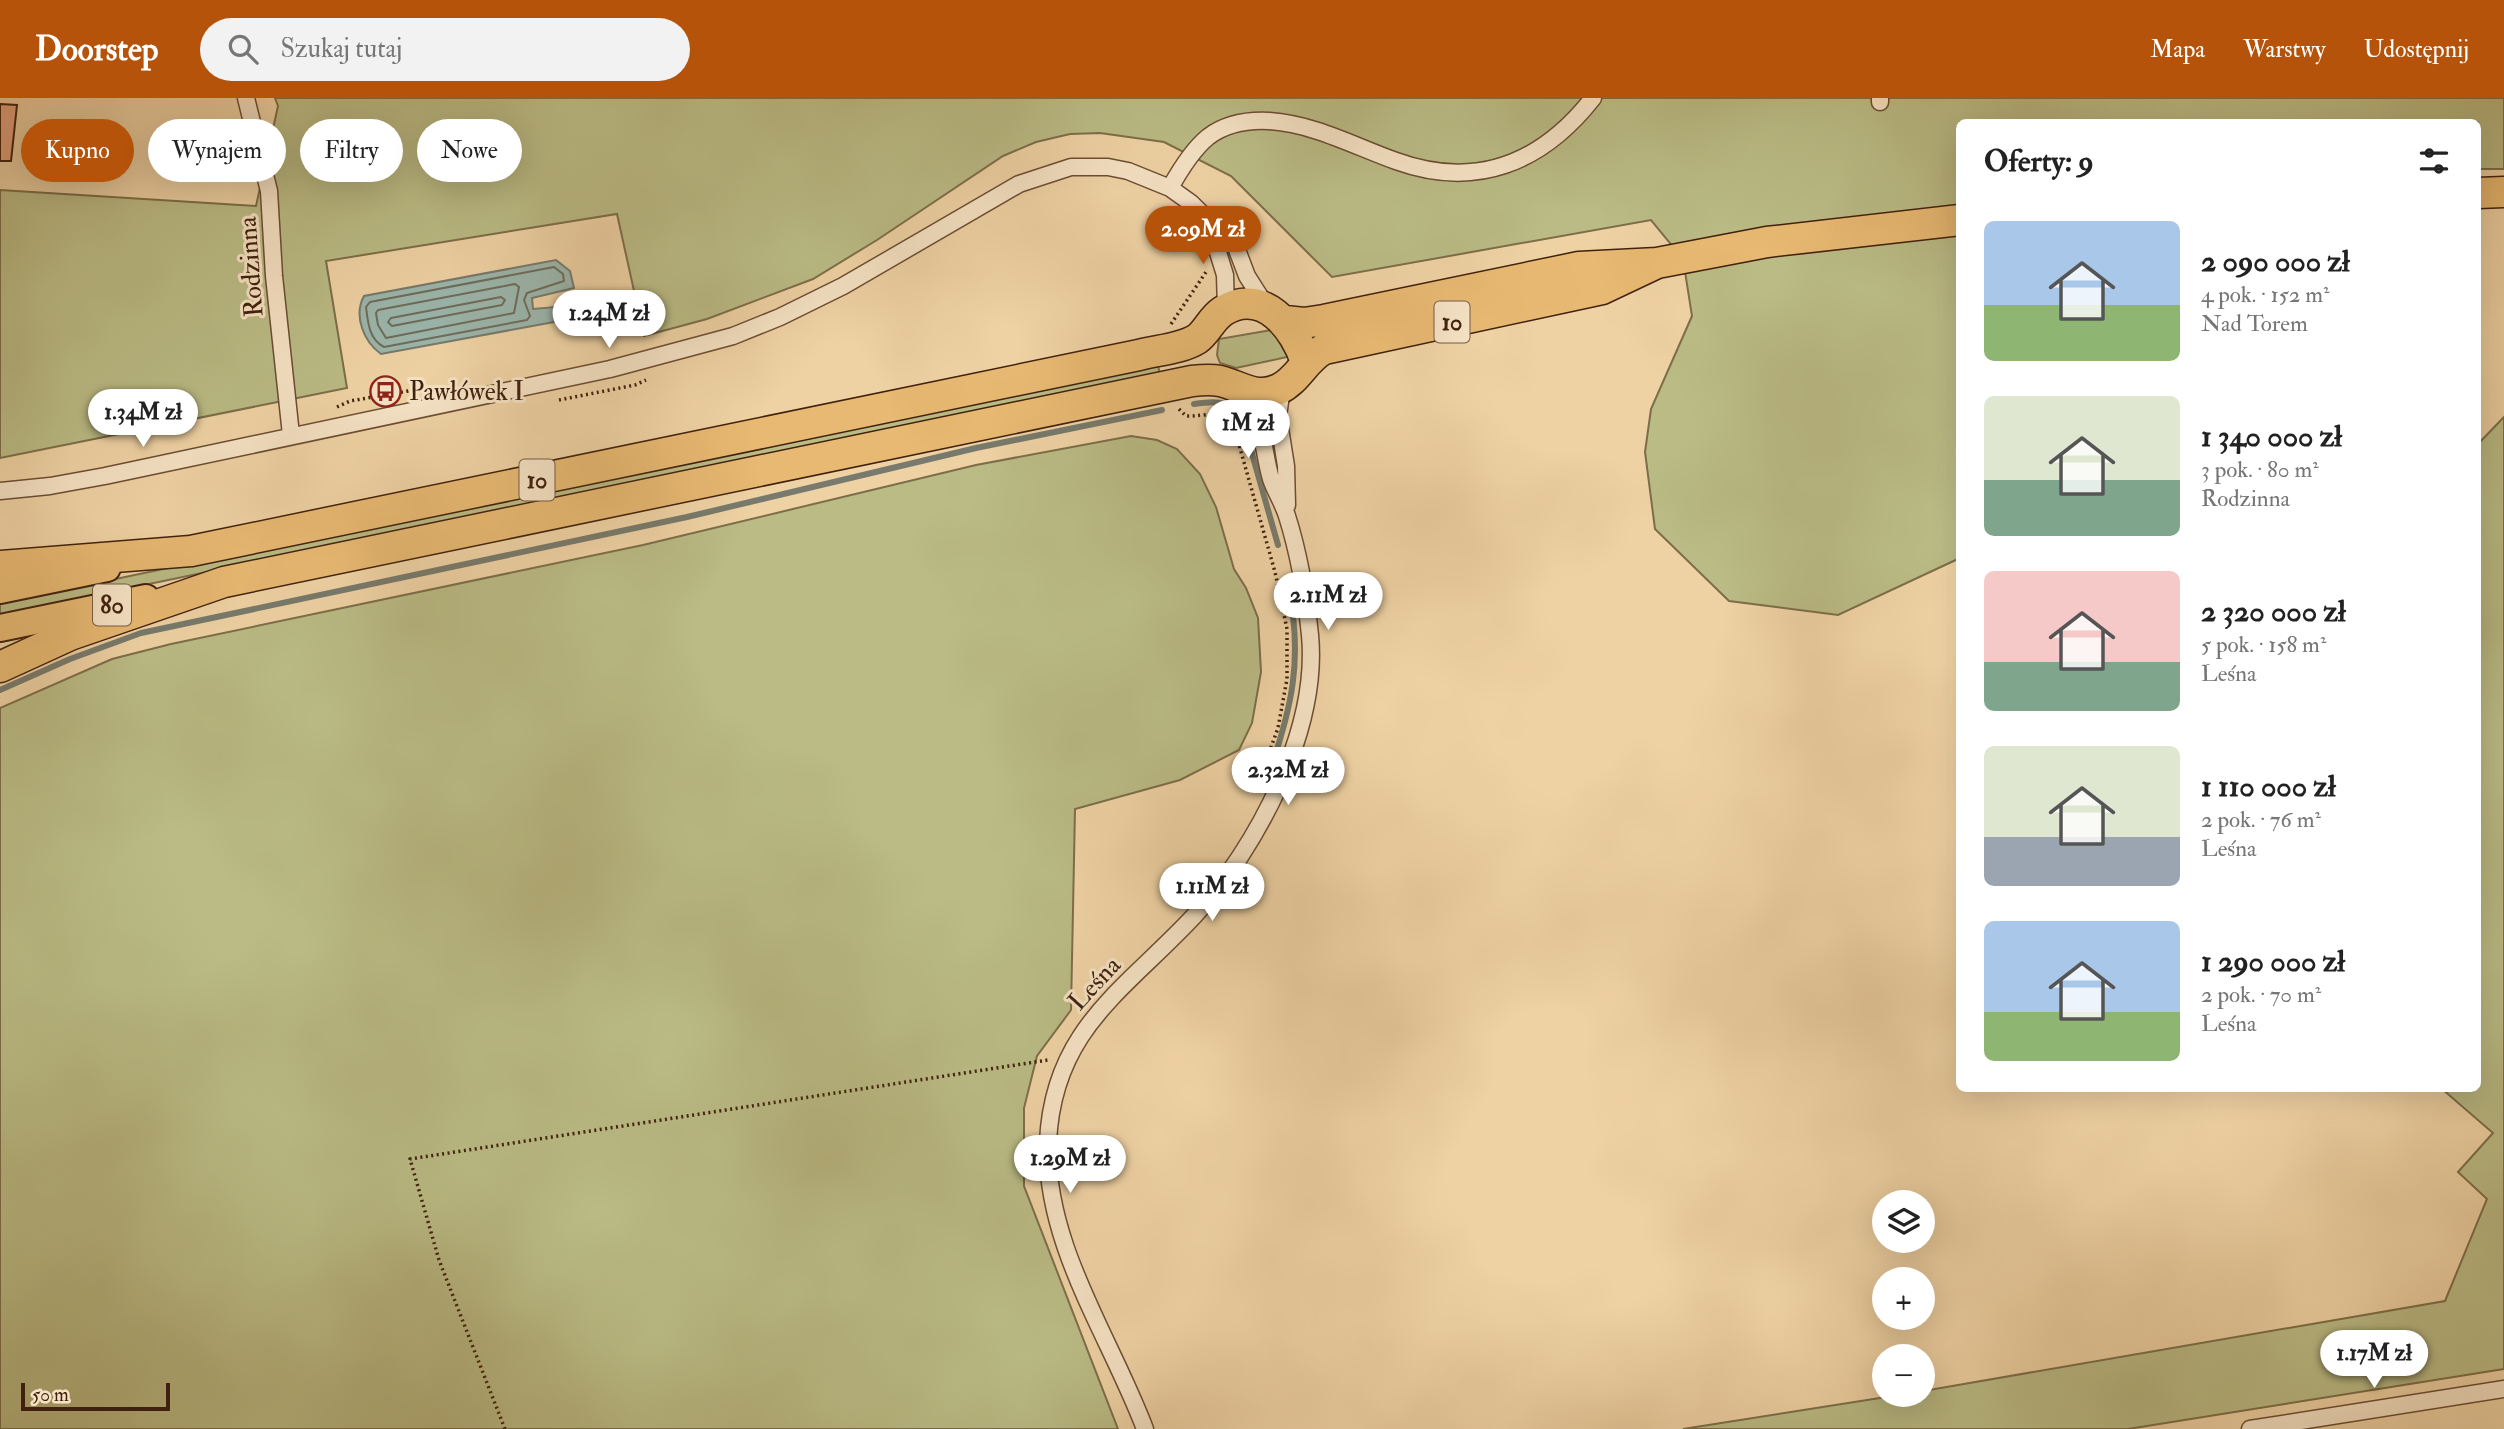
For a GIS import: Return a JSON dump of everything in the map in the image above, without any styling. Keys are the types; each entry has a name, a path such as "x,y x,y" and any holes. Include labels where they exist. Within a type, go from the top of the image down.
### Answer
{"highway":[{"path":"2481,193 2504,192"},
{"name":"10","path":"0,566 191,551 1139,355 1185,345 1203,333 1213,318 1226,309 1244,304 1304,323 1579,267 1657,263 1766,242 1956,220"},
{"name":"10","path":"0,667 70,635 223,582 1192,381 1265,393 1282,388 1306,362 1324,349 1602,289 1657,263"},
{"path":"1276,314 1296,335 1306,362"},
{"path":"1203,333 1209,364 1233,386"}],"main road":[{"name":"80","path":"0,590 191,551"},
{"name":"80","path":"0,628 223,582"}],"street":[{"name":"Rodzinna","path":"246,98 269,191 274,276 291,435"},
{"path":"1170,188 1183,165 1208,137 1229,126 1254,121 1280,122 1310,129 1425,170 1452,173 1485,171 1538,151 1562,133 1593,98"},
{"path":"0,491 50,486 105,476 610,369 733,336 780,317 843,286 978,205 1019,184 1071,167 1108,167 1149,177 1191,203 1236,247 1247,276 1276,314"},
{"path":"1209,220 1225,275 1226,309"},
{"name":"Leśna","path":"1144,1429 1063,1239 1049,1185 1048,1140 1056,1089 1067,1058 1080,1035 1106,1002 1202,906 1245,849 1265,812 1304,712 1309,682 1310,637 1299,566 1287,515 1271,479 1257,418 1233,386"},
{"name":"Leśna","path":"1282,388 1278,416 1286,466 1287,515"},
{"path":"2250,1429 2504,1389"}],"path":[{"path":"1178,404 1180,411 1186,416 1217,414 1225,416 1234,427 1272,562 1284,617 1287,679 1278,728 1261,775 1265,812"},
{"path":"505,1429 439,1260 410,1159 1067,1058"}],"green space":[{"path":"275,98 2504,98 2504,169 2481,169 2481,119 1956,119 1956,560 1838,615 1729,601 1655,529 1645,452 1651,409 1692,316 1683,259 1651,220 1332,277 1231,176 1164,142 1100,133 1070,134 1036,142 1003,156 813,279 707,319 644,336 617,214 326,261 347,388 0,458 0,190 256,206 261,182 286,182 286,119 275,119 278,106"},
{"path":"1271,330 1289,349 1287,357 1236,368 1220,363 1217,355 1219,339"},
{"path":"1157,362 1160,374 0,615 0,603"},
{"path":"2504,417 2504,1369 2128,1429 1683,1429 1872,1399 1872,1407 1935,1407 1935,1389 2445,1301 2487,1199 2458,1172 2493,1133 2445,1092 2481,1092 2481,441"},
{"path":"1131,436 1157,440 1177,449 1200,474 1216,507 1234,569 1246,588 1258,618 1261,672 1252,723 1239,750 1180,780 1075,809 1071,1010 1037,1056 1024,1108 1024,1186 1118,1429 0,1429 0,708 112,659 171,644 643,545 976,465"}],"water":[{"path":"556,260 570,271 574,288 532,298 533,309 579,305 577,312 570,319 381,354 370,343 362,328 360,312 364,296"}],"building":[{"path":"0,104 17,105 11,161 0,161"}],"waterway":[{"path":"1194,404 1219,403 1241,415 1278,545"},
{"path":"0,690 70,659 141,633 687,517 976,448 1162,410"},
{"path":"1268,776 1283,729 1293,684 1295,638 1288,588"}],"place":[{"name":"Pawłówek I","path":"386,391"}]}
